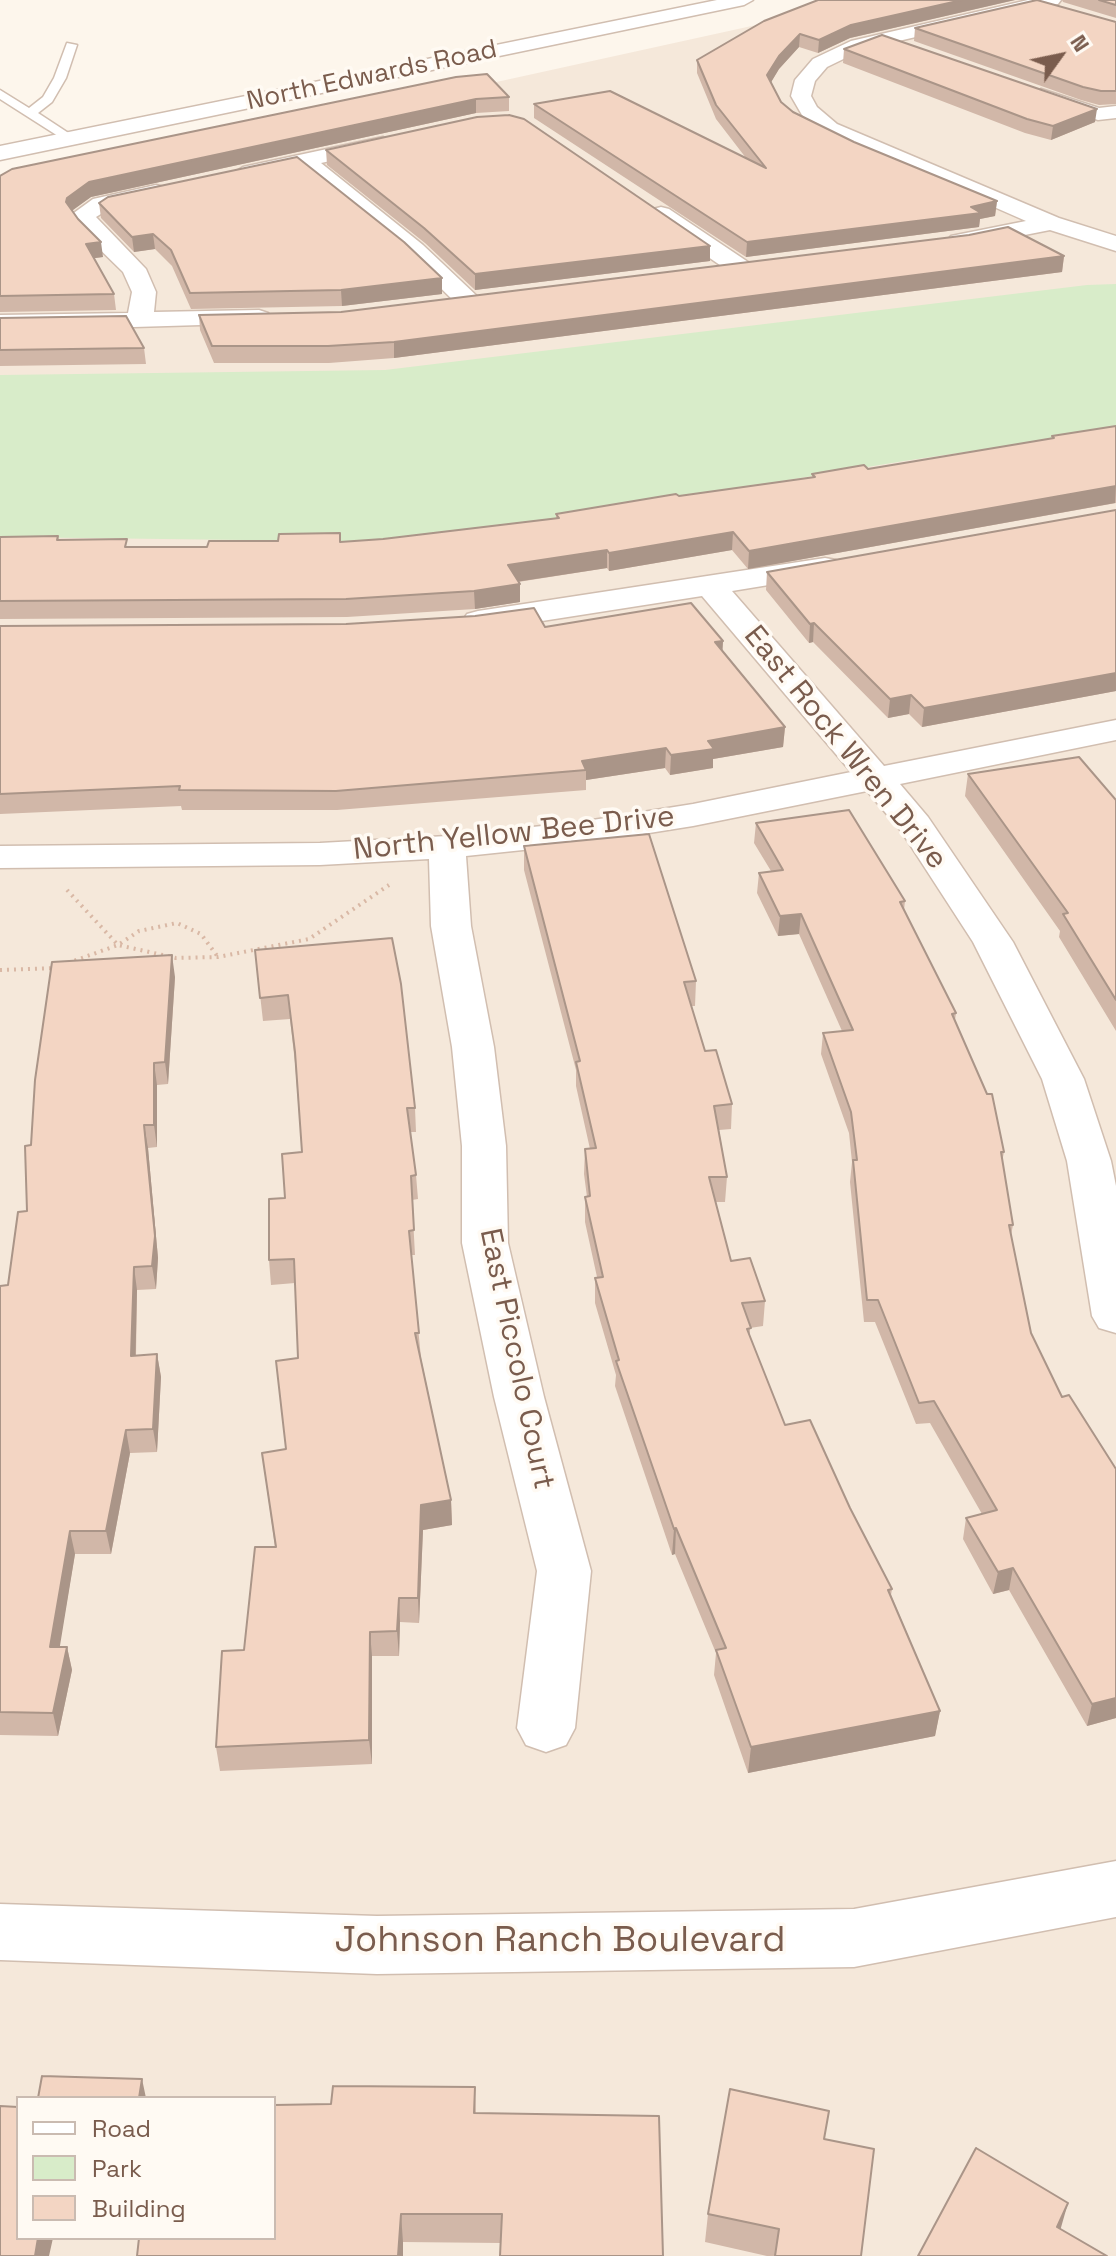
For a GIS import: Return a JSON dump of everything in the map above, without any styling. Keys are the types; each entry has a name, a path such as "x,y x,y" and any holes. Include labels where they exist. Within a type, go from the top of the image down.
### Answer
{"street":[{"name":"North Edwards Road","path":"0,153 744,0"},
{"path":"1050,5 858,45 820,63 805,80 801,96 809,111 842,134 1051,223 1116,244"},
{"path":"881,39 917,50"},
{"path":"1015,86 1107,113"},
{"path":"226,177 405,138"},
{"path":"304,161 415,250 470,303"},
{"path":"140,320 144,292 134,269 90,227 83,215 101,204 180,187"},
{"path":"637,197 742,269"},
{"path":"937,244 1051,223 1116,259"},
{"path":"712,272 772,265"},
{"path":"442,306 500,299"},
{"path":"0,323 280,318"},
{"path":"447,624 712,587 852,562"},
{"name":"East Rock Wren Drive","path":"712,587 915,825 993,942 1063,1079 1089,1161 1116,1316"},
{"name":"North Yellow Bee Drive","path":"2,861 320,854 448,859 1116,730"},
{"name":"East Piccolo Court","path":"448,859 451,926 473,1047 484,1146 485,1243 519,1397 564,1571 546,1728"},
{"name":"Johnson Ranch Boulevard","path":"0,1932 377,1945 854,1938 1116,1889"}],"lane":[{"path":"30,113 48,99 60,78 71,45"},
{"path":"0,94 69,139"}],"path":[{"path":"65,888 118,945 176,958 218,957 309,939 368,896 410,873 448,859"},
{"path":"0,970 53,968 118,945 139,931 177,923 201,934 218,957"}],"shaded area":[{"path":"870,0 1116,0 1116,2256 0,2256 0,191"}],"green space":[{"path":"1116,284 1116,430 904,461 409,542 0,537 0,375 385,370"}],"building":[{"path":"818,0 962,0 851,25 819,40 800,34 779,56 767,75 781,102 793,112 854,142 997,201 971,207 981,213 747,242 534,104 610,91 766,168 716,105 697,60 764,21"},
{"path":"1037,0 1116,22 1116,91 1083,87 915,28"},
{"path":"1099,0 1116,0 1116,5"},
{"path":"882,35 1097,109 1053,126 1027,119 844,49"},
{"path":"487,74 509,97 476,99 89,182 66,202 101,242 86,244 114,294 0,296 0,176 12,169 456,77"},
{"path":"509,115 524,119 710,246 475,274 424,228 326,150 477,117"},
{"path":"297,157 404,242 442,278 341,290 190,293 171,250 153,234 132,237 99,203 108,197"},
{"path":"1008,227 1064,256 394,342 328,346 212,346 199,315 341,312 969,235"},
{"path":"126,316 144,348 0,350 0,318"},
{"path":"1116,426 1116,486 749,551 733,532 609,553 607,550 508,565 520,584 474,591 346,599 0,601 0,537 127,539 125,547 207,547 209,541 278,541 279,534 340,533 340,542 383,539 559,518 556,514 676,494 815,477 812,474 864,465 868,469"},
{"path":"1116,510 1116,673 924,708 911,695 890,699 814,623 810,624 767,572"},
{"path":"691,603 723,641 715,642 785,727 708,741 714,749 671,755 666,748 582,761 586,770 336,791 179,790 180,786 0,794 0,626 346,624 475,616 534,608 545,627"},
{"path":"1079,757 1116,800 1116,1000 1063,914 1068,913 968,774"},
{"path":"849,810 905,901 900,902 956,1013 952,1014 987,1094 992,1094 1004,1152 1001,1152 1013,1225 1009,1225 1031,1333 1062,1397 1069,1395 1116,1469 1116,1698 1092,1704 1013,1568 998,1572 966,1518 997,1510 934,1401 919,1403 878,1300 867,1300 851,1112 823,1033 853,1030 801,914 780,916 759,873 783,870 756,823"},
{"path":"649,834 696,981 684,982 705,1051 716,1050 732,1104 714,1106 727,1177 709,1177 731,1261 750,1258 765,1301 742,1303 751,1328 747,1329 785,1425 810,1420 850,1508 892,1589 888,1590 940,1711 751,1747 716,1650 726,1648 674,1529 616,1361 619,1360 595,1278 603,1277 585,1197 590,1196 585,1149 596,1148 576,1062 580,1061 524,846"},
{"path":"392,938 401,984 415,1108 407,1108 416,1175 411,1176 414,1230 409,1231 419,1333 415,1333 451,1500 421,1505 418,1598 399,1598 397,1631 370,1632 369,1740 216,1747 222,1651 244,1650 255,1547 276,1547 262,1453 286,1449 276,1361 298,1358 294,1259 269,1260 269,1199 285,1198 282,1154 302,1152 295,1052 288,995 260,998 255,950"},
{"path":"172,955 165,1062 154,1063 154,1125 144,1125 155,1236 152,1266 134,1267 131,1356 157,1354 153,1429 126,1430 106,1531 70,1531 50,1647 67,1647 53,1713 0,1712 0,1286 8,1285 18,1212 27,1211 25,1146 31,1145 35,1080 52,962"},
{"path":"42,2076 142,2079 139,2096 38,2096"},
{"path":"333,2086 475,2087 474,2113 659,2116 663,2256 500,2256 502,2214 401,2214 398,2256 137,2256 139,2240 276,2240 276,2105 331,2104"},
{"path":"730,2089 829,2111 824,2139 874,2149 861,2256 775,2256 779,2229 708,2214"},
{"path":"0,2106 16,2107 16,2240 38,2240 35,2256 0,2256"},
{"path":"976,2148 1068,2203 1057,2227 1107,2256 918,2256"}]}
